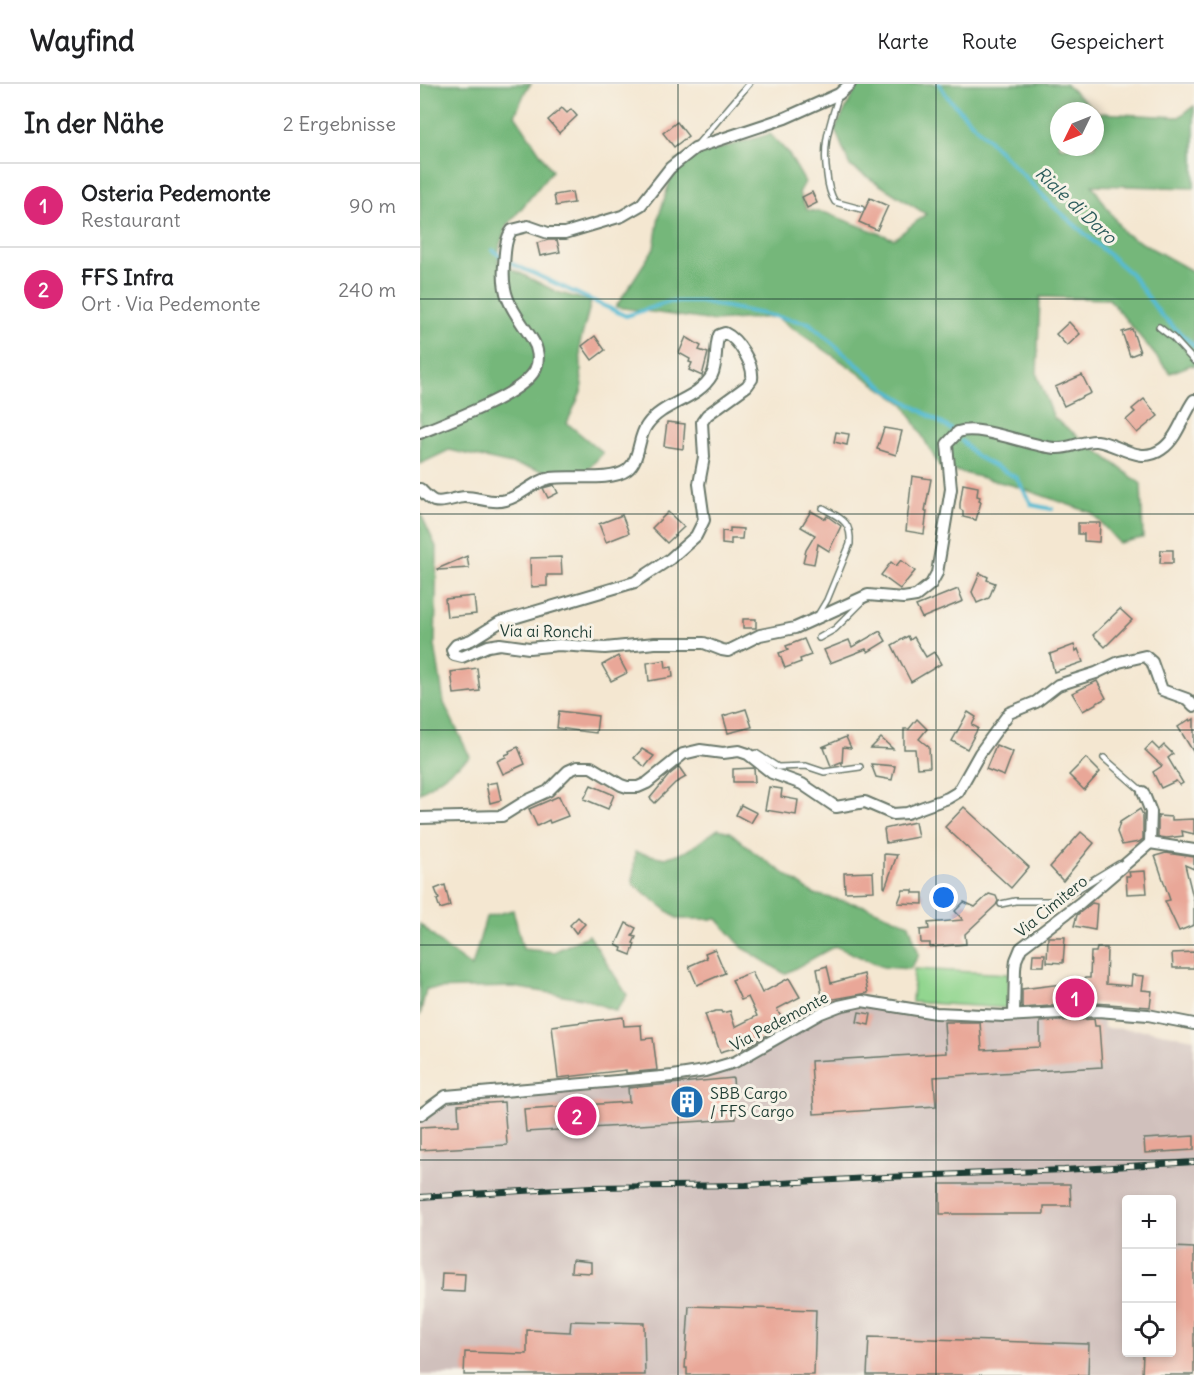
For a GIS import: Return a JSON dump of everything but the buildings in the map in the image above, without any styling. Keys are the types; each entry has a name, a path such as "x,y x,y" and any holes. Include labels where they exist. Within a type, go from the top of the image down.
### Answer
{"street":[{"path":"420,433 474,410 517,388 537,368 538,354 534,341 515,316 506,292 503,273 508,237 512,230 528,226 548,233 565,233 632,211 641,206 670,168 695,147 785,118 839,94 850,84"},
{"name":"Via ai Ronchi","path":"420,489 436,501 465,497 499,501 510,499 535,483 548,478 622,473 634,463 641,437 648,423 697,391 709,379 715,367 717,340 719,335 725,333 736,342 751,368 752,379 747,386 707,415 702,422 704,451 699,484 704,520 696,536 670,559 635,582 500,622 471,640 456,645 453,652 462,657 488,646 500,644 529,648 559,645 605,648 655,643 704,643 728,651 760,635 795,628 815,620 868,595 909,598 926,590 935,578 951,489 947,444 958,432 977,432 1017,438 1059,449 1094,441 1133,454 1148,455 1156,453 1169,443 1194,400"},
{"path":"420,818 502,816 548,791 568,771 577,767 591,767 615,782 633,787 647,783 683,754 694,750 723,753 739,751 751,755 771,773 802,784 832,806 868,803 886,812 901,814 958,792 980,753 1009,713 1031,705 1063,683 1144,656 1152,662 1162,690 1187,699 1194,706"},
{"path":"1143,792 1151,812 1150,843 1194,850"},
{"name":"Via Cimitero","path":"1014,1016 1016,960 1021,948 1137,856 1150,843"},
{"name":"Via Pedemonte","path":"420,1115 446,1096 673,1076 711,1070 753,1053 821,1013 862,1001 936,1013 1014,1016 1098,1011 1148,1015 1194,1024"}],"lane":[{"path":"695,147 750,84"},
{"path":"839,94 825,144 828,187 835,202 861,209"},
{"path":"1159,327 1173,338 1194,361"},
{"path":"815,620 827,600 850,538 846,523 823,508"},
{"path":"819,638 835,628 868,595"},
{"path":"751,755 756,753 778,767 806,766 824,772 860,767"},
{"path":"1104,758 1143,792"},
{"path":"1001,904 1015,901 1058,901 1129,857 1137,856"}],"shaded area":[{"path":"862,1001 916,1011 1103,1015 1104,1028 1147,1030 1194,1039 1194,1375 420,1375 420,1115 445,1100 699,1076 821,1013"}],"green space":[{"path":"420,84 531,84 515,115 552,171 507,226 500,244 498,262 557,292 591,302 580,343 582,390 567,423 603,453 579,479 449,450 420,464"},
{"path":"859,84 1065,84 1086,102 1050,102 1050,156 1104,156 1104,113 1179,117 1194,106 1194,188 1092,185 1124,233 1194,272 1194,366 1170,373 1109,299 1040,297 1037,375 1054,418 1141,484 1143,538 1119,543 1092,513 1015,486 940,467 904,404 776,317 714,321 616,307 654,248 659,216 676,161 770,134 788,153 805,182 799,193 807,210 826,213 894,239 926,214 850,166 835,129"},
{"path":"420,512 437,549 435,645 444,703 470,757 420,793"},
{"path":"718,829 730,832 755,853 814,894 865,906 909,924 919,955 910,969 883,967 835,946 785,974 743,948 717,919 678,919 633,884 635,852 665,858 687,851"},
{"path":"513,910 523,949 554,952 589,935 627,995 616,1011 582,998 513,987 426,989 420,1016 420,924 446,948 472,967 486,917"},
{"path":"914,969 1009,974 1007,1008 912,1002"}],"waterway":[{"name":"Riale di Daro","path":"939,84 949,99 1052,205 1131,274 1161,315 1194,346"},
{"path":"492,250 513,264 626,316 669,302 701,302 809,323 887,390 951,429"},
{"path":"962,441 976,456 1017,478 1032,505 1052,509"}],"railway":[{"path":"420,1197 592,1187 746,1185 1194,1162"}],"place":[{"name":"Osteria Pedemonte","path":"1075,998"},
{"name":"SBB Cargo / FFS Cargo","path":"687,1102"},
{"name":"FFS Infra","path":"577,1116"}]}
